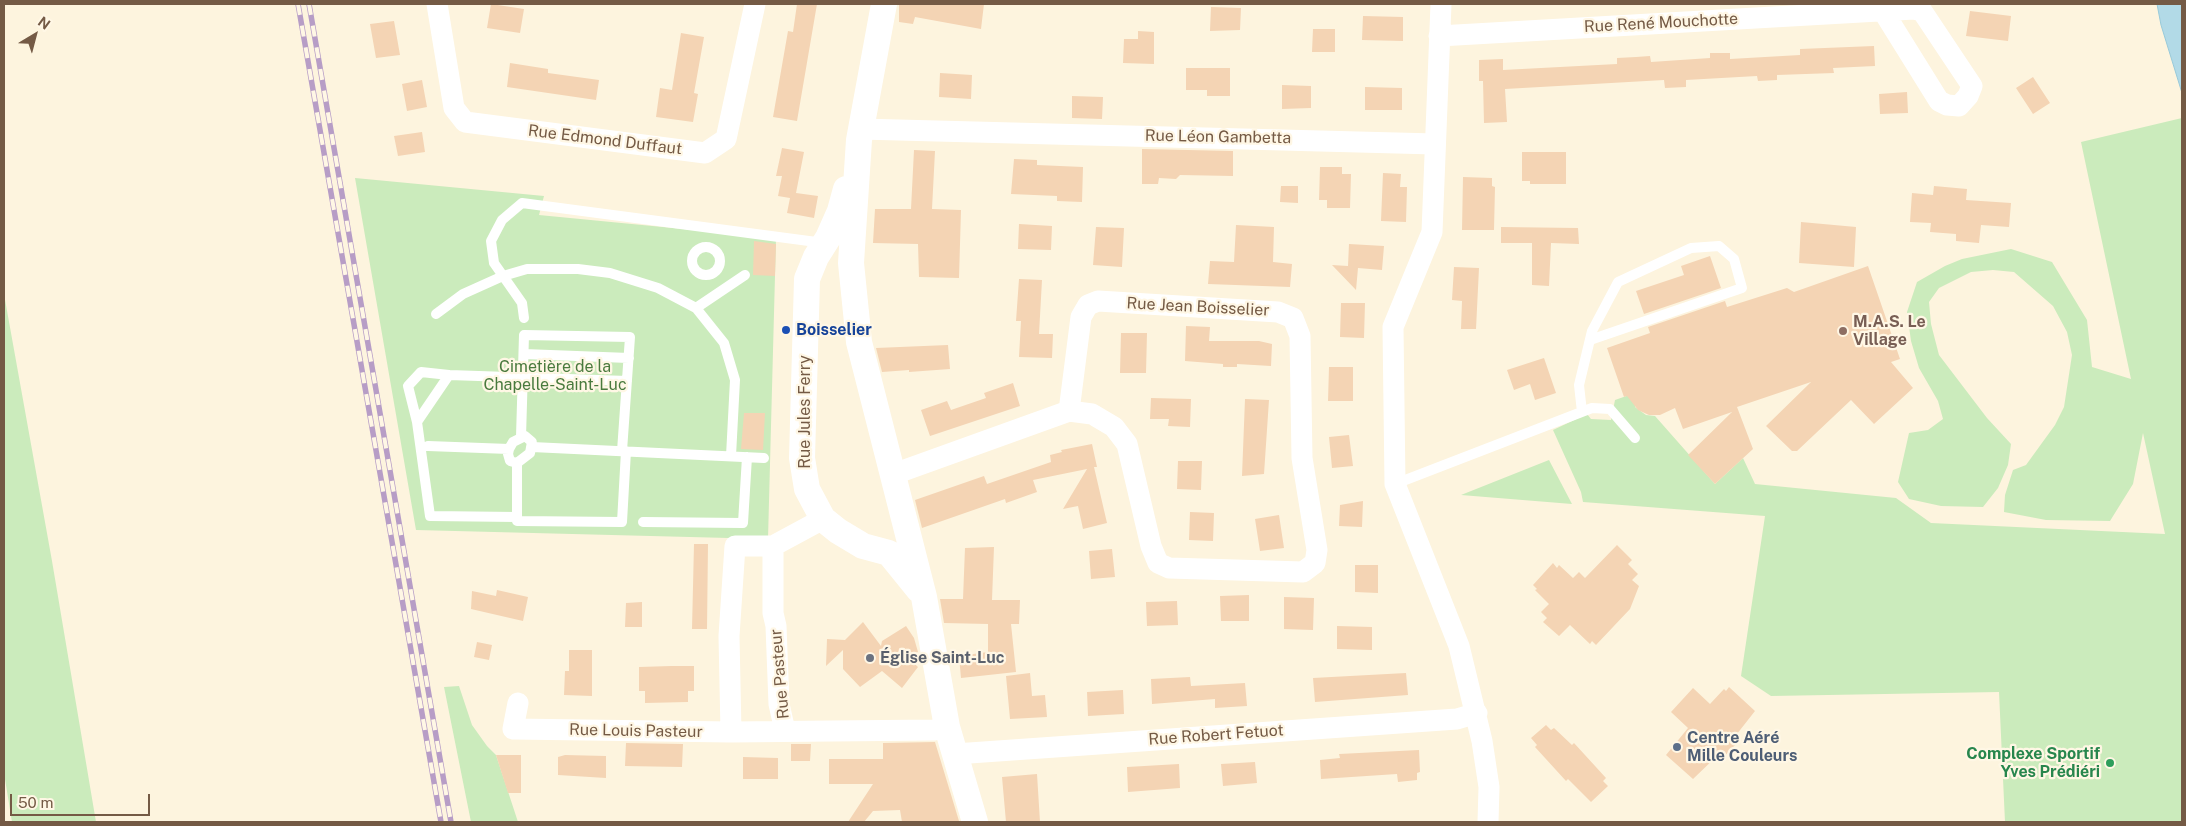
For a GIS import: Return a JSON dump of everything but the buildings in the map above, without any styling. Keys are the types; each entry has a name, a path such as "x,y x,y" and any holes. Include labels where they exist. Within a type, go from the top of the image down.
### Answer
{"street":[{"name":"Rue Edmond Duffaut","path":"438,4 454,108 465,122 705,153 726,139 755,4"},
{"name":"Rue Jules Ferry","path":"884,4 859,134 840,211 807,279 802,458 808,489 823,518 838,531 863,546 889,553 924,597"},
{"path":"1441,4 1432,232 1393,327 1395,484 1459,646 1477,713 1489,787 1488,822"},
{"name":"Rue René Mouchotte","path":"1439,36 1884,11 1914,7 1922,11 1972,86 1968,96 1959,106 1947,105 1939,101 1884,11"},
{"name":"Rue Jules Ferry","path":"859,134 851,263 858,342 868,385 894,474 924,597 947,726 975,822"},
{"name":"Rue Léon Gambetta","path":"859,134 1435,144"},
{"path":"820,250 836,249 844,254 851,263"},
{"name":"Rue Jean Boisselier","path":"894,474 1069,411 1092,414 1114,427 1127,444 1151,546 1158,564 1169,568 1303,572 1315,564 1317,550 1302,458 1300,336 1293,318 1278,312 1098,301 1088,305 1081,317 1069,411"},
{"path":"731,732 729,636 735,546 773,546 823,518"},
{"path":"889,553 900,541 907,528"},
{"name":"Rue Pasteur","path":"773,546 773,613 776,626 779,704 785,730 934,730 947,726"},
{"name":"Rue Louis Pasteur","path":"518,703 513,729 731,732 785,730"},
{"name":"Rue Robert Fetuot","path":"955,754 1457,718 1477,713"}],"lane":[{"path":"524,318 522,302 494,263 491,241 502,220 522,203 820,250"},
{"path":"1582,412 1579,384 1592,331 1618,282 1691,248 1719,246 1734,259 1742,288 1590,340"},
{"path":"436,314 463,294 503,276 527,269 578,269 610,273 658,288 696,308 724,343 735,380 731,456"},
{"path":"713,273 725,288"},
{"path":"696,308 745,275"},
{"path":"517,463 517,521 622,522 630,337 524,335 521,437"},
{"path":"524,354 629,358"},
{"path":"517,516 430,516 417,422 408,386 421,372 449,375 627,381"},
{"path":"417,422 449,375"},
{"path":"1395,484 1592,408 1610,409 1635,438"},
{"path":"521,437 530,438 532,447 525,459 517,463 510,461 508,454 513,442 521,437"},
{"path":"428,446 509,449"},
{"path":"532,447 764,458"},
{"path":"643,522 743,523 747,457"}],"green space":[{"path":"2182,118 2182,822 2005,822 1999,692 1771,696 1741,676 1765,516 1583,502 1581,492 1553,430 1587,414 1591,419 1611,420 1615,400 1635,393 1635,407 1646,415 1655,416 1715,484 1743,458 1755,484 1896,498 1931,523 2165,534 2143,433 2133,484 2110,521 2046,520 2004,512 2005,495 2013,470 2026,465 2055,425 2064,407 2072,355 2067,332 2053,306 2014,272 1993,270 1971,272 1939,288 1929,302 1931,324 1939,355 1987,418 2011,444 2008,465 1998,488 1983,507 1941,506 1909,499 1898,482 1909,433 1928,430 1943,419 1938,401 1919,368 1911,341 1907,312 1917,282 1945,266 1962,259 2011,249 2052,262 2087,320 2092,367 2131,379 2081,142"},
{"name":"Cimetière de la Chapelle-Saint-Luc","path":"355,178 544,196 539,215 776,238 768,539 416,530"},
{"path":"4,294 96,822 12,822 4,773"},
{"path":"1549,460 1572,504 1461,495"},
{"path":"459,686 472,725 496,755 518,822 471,822 444,687"}],"water":[{"path":"2157,4 2182,4 2182,93 2161,25"}],"railway":[{"path":"298,4 441,822"},
{"path":"309,4 451,822"}],"place":[{"name":"Boisselier","path":"786,330"},
{"name":"M.A.S. Le Village","path":"1843,331"},
{"name":"Église Saint-Luc","path":"870,658"},
{"name":"Centre Aéré Mille Couleurs","path":"1677,747"},
{"name":"Complexe Sportif Yves Prédiéri","path":"2110,763"}]}
